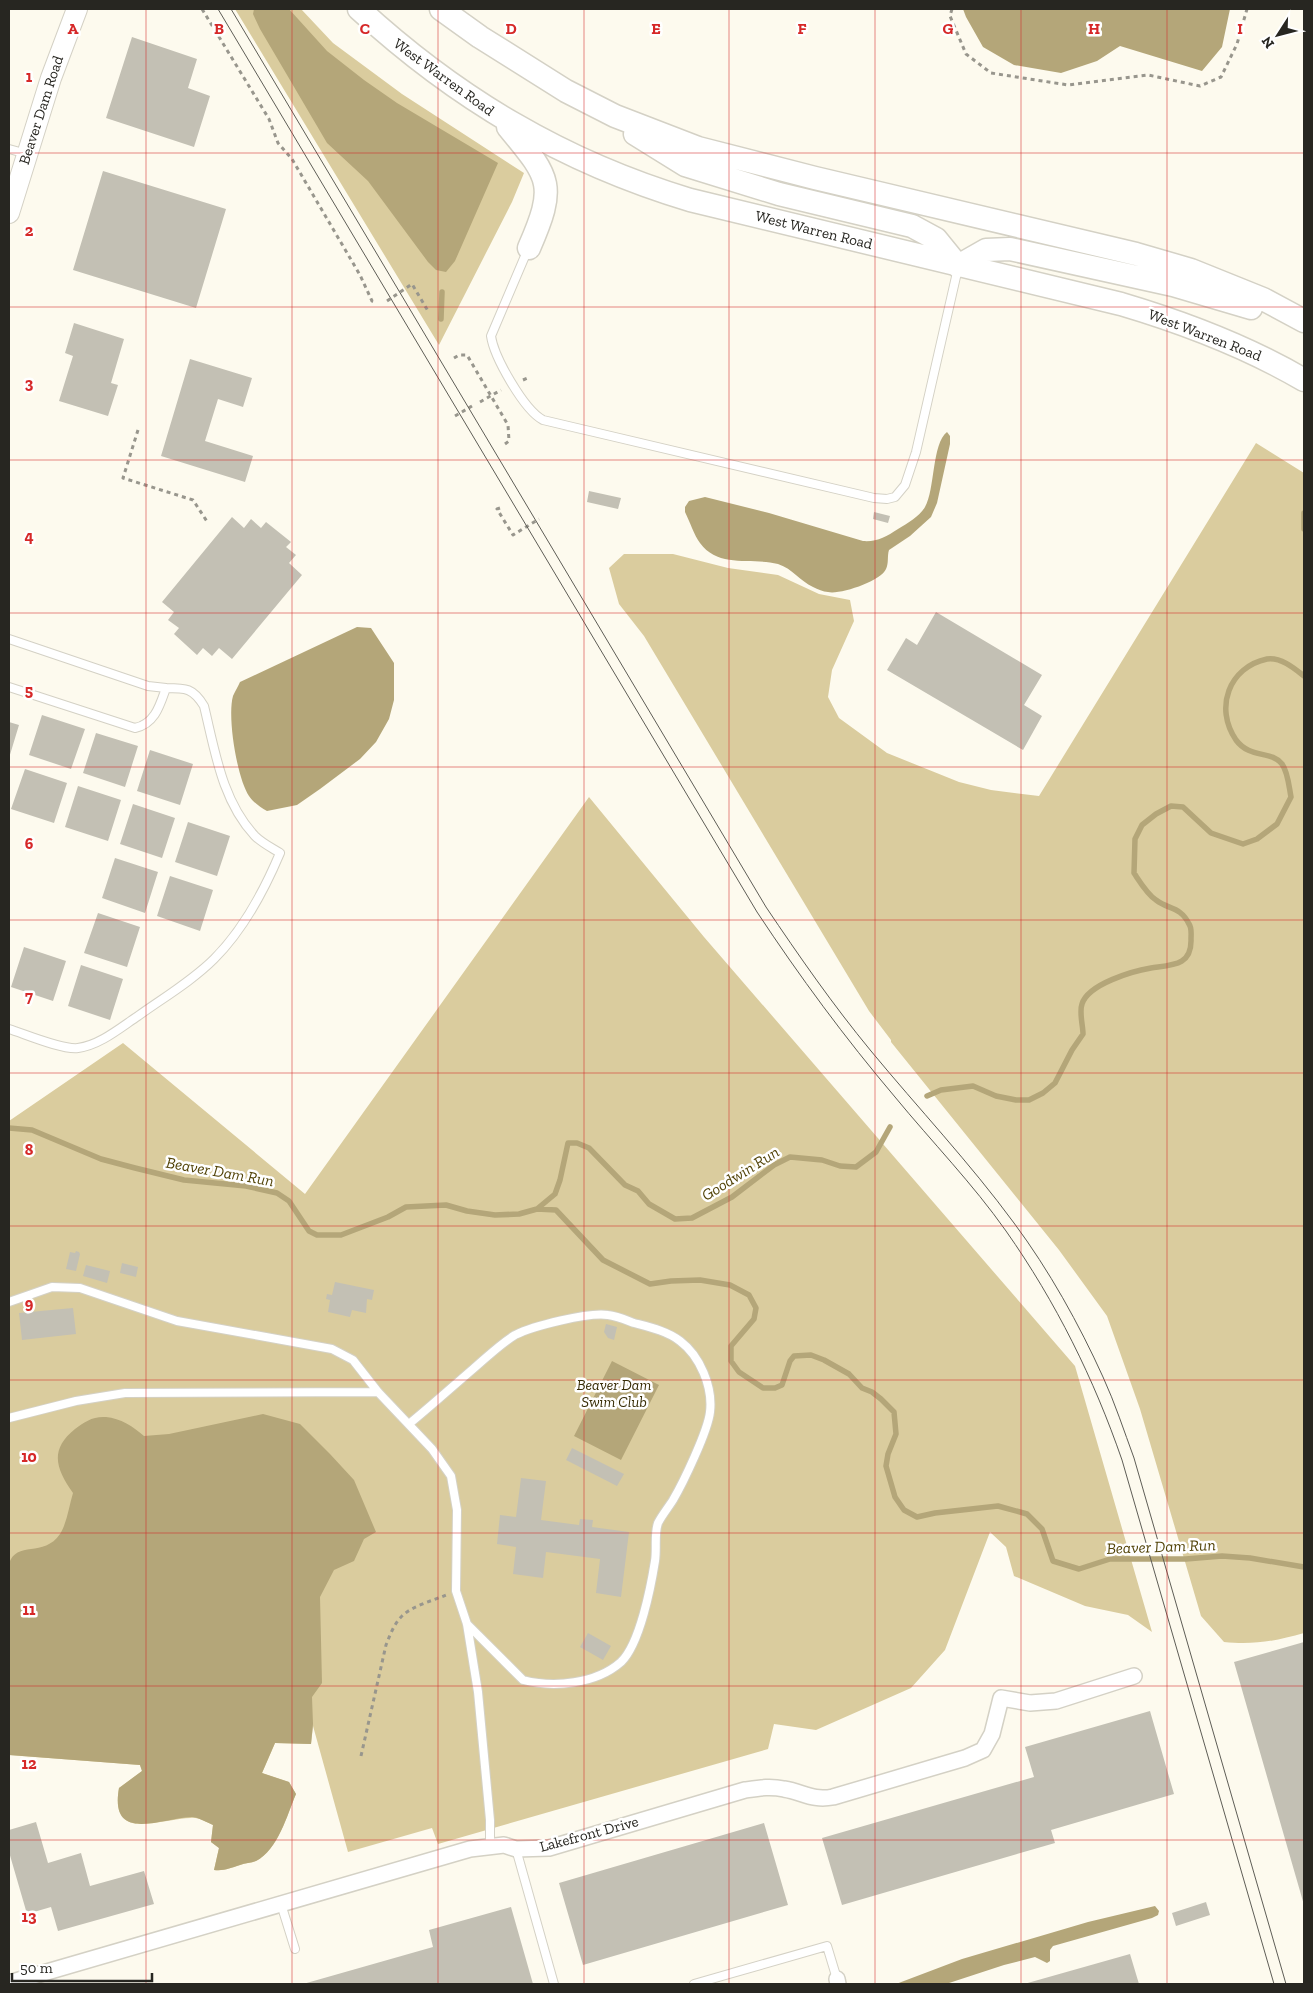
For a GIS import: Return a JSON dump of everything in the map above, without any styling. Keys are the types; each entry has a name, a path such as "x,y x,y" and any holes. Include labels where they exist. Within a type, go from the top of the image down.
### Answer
{"main road":[{"name":"Beaver Dam Road","path":"9,213 18,152 50,78 76,9"},
{"name":"West Warren Road","path":"359,9 396,43 450,85 499,116 546,142 596,166 659,191 958,266 1121,304 1175,320 1239,346 1304,380"},
{"path":"441,9 480,37 685,165 779,194 912,226 936,239 958,266 986,250 1010,249 1173,285 1304,322"},
{"path":"566,91 615,116 698,148 815,178 1136,254 1191,270 1263,299 1304,322"},
{"path":"499,116 537,162 547,190 543,216 529,248"}],"street":[{"name":"Lakefront Drive","path":"9,1983 470,1849 504,1845 516,1848 549,1848 745,1790 767,1787 786,1789 804,1796 822,1799 833,1797 965,1758 983,1750 992,1734 1001,1698 1030,1703 1056,1700 1134,1676"}],"lane":[{"path":"529,248 491,336 493,349 526,406 535,415 543,420 874,498 886,499 895,496 905,485 916,452 958,266"},
{"path":"9,639 148,686 186,688 198,696 204,706 228,798 256,838 280,854 265,888 227,944 213,960 170,994 114,1032 90,1045 76,1048 63,1046 9,1029"},
{"path":"9,687 135,728 144,726 152,720 166,688"},
{"path":"9,1302 52,1287 80,1288 177,1321 332,1349 353,1360 378,1392 410,1424 432,1449 451,1476 457,1510 456,1591 467,1624 478,1692 490,1820 490,1846"},
{"path":"410,1424 490,1354 515,1335 549,1324 584,1317 608,1315 660,1330 680,1340 696,1359 704,1373 710,1392 710,1413 699,1445 673,1500 658,1524 656,1558 646,1609 630,1648 621,1661 600,1674 580,1681 554,1685 535,1683 523,1680 467,1624"},
{"path":"9,1418 76,1401 126,1393 378,1392"},
{"path":"516,1848 554,1984"},
{"path":"281,1904 295,1949"},
{"path":"694,1984 827,1946 837,1981"}],"path":[{"path":"202,9 268,119 278,142 292,159 360,275 372,301 377,302"},
{"path":"952,9 950,16 966,54 992,73 1068,86 1148,75 1200,86 1221,77 1237,44 1247,9"},
{"path":"387,301 412,284 428,311 426,312"},
{"path":"454,358 459,355 466,355 491,395 508,425 509,441 505,444"},
{"path":"480,402 491,395"},
{"path":"455,416 472,406"},
{"path":"138,430 123,478 193,500 208,523"},
{"path":"500,508 497,510 513,535 539,519"},
{"path":"360,1756 386,1645 392,1630 402,1615 418,1606 456,1591"}],"green space":[{"path":"235,9 301,9 333,43 402,94 524,173 512,202 439,345"},
{"path":"1256,443 1304,473 1304,1633 1274,1640 1245,1643 1224,1642 1201,1616 1140,1409 1107,1316 1059,1250 891,1042 869,1011 644,636 619,604 609,568 624,554 673,554 728,568 778,575 819,594 850,600 854,621 832,670 828,697 839,718 887,753 959,782 991,790 1039,796"},
{"name":"Beaver Dam Swim Club","path":"589,797 704,937 1075,1366 1152,1632 1128,1615 1085,1606 1014,1576 1006,1547 990,1532 945,1650 911,1688 816,1730 774,1724 768,1749 438,1844 432,1828 348,1852 313,1726 311,1744 275,1743 262,1773 289,1782 296,1794 276,1841 264,1856 256,1861 224,1870 214,1870 219,1848 211,1842 213,1825 194,1818 140,1824 130,1822 122,1816 118,1805 119,1788 142,1771 140,1765 9,1755 9,1121 123,1043 305,1194"}],"shaded area":[{"path":"254,9 289,9 327,51 364,80 397,103 498,163 455,261 446,272 436,270 428,262 368,181 327,143 260,29 253,14"},
{"path":"963,9 1230,9 1222,47 1202,71 1120,46 1097,61 1061,73 1014,65 983,47"},
{"path":"947,432 950,436 950,444 937,503 931,517 910,536 889,550 887,567 883,574 860,586 841,591 824,592 778,564 736,561 716,556 700,543 685,512 685,507 689,501 705,497 769,513 863,541 877,540 910,522 925,507 931,490 936,456 942,438"},
{"path":"357,627 371,628 394,663 394,700 389,719 376,742 360,759 297,805 267,811 257,805 249,796 241,776 232,732 231,706 233,696 240,682"},
{"path":"612,1361 659,1385 621,1460 574,1436"},
{"path":"263,1414 300,1424 330,1454 354,1480 376,1532 364,1539 354,1561 334,1570 320,1597 322,1683 312,1697 313,1724 311,1744 275,1743 262,1773 289,1782 296,1794 281,1831 270,1849 256,1861 224,1870 214,1870 219,1848 211,1842 213,1825 194,1817 140,1824 130,1822 122,1816 118,1805 119,1788 142,1771 140,1765 9,1755 9,1564 18,1553 46,1545 54,1541 60,1534 73,1493 59,1468 58,1452 61,1444 67,1437 85,1422 97,1417 116,1419 136,1429 144,1436 169,1434"},
{"path":"1155,1906 1159,1911 1158,1915 1152,1918 1053,1946 1050,1950 1050,1961 1047,1963 1035,1957 946,1984 896,1984 962,1959 1088,1922"}],"building":[{"path":"132,37 197,59 188,88 210,96 194,147 106,118"},
{"path":"103,171 226,209 196,308 73,270"},
{"path":"74,323 124,339 111,383 118,385 108,416 59,401 73,356 65,353"},
{"path":"190,359 252,378 243,407 218,399 205,441 253,456 245,482 161,456"},
{"path":"589,491 621,498 618,509 587,502"},
{"path":"874,512 890,516 888,523 873,519"},
{"path":"232,517 244,528 251,519 261,528 266,522 291,542 286,547 296,555 289,563 302,575 232,659 219,648 212,656 203,648 197,655 174,634 179,628 168,620 174,612 162,602"},
{"path":"936,612 1042,675 1024,705 1042,716 1023,750 887,670 906,638 917,645"},
{"path":"42,715 85,729 71,769 29,755"},
{"path":"9,722 19,725 9,758"},
{"path":"96,733 138,746 125,787 83,773"},
{"path":"150,750 193,764 180,805 137,791"},
{"path":"25,769 67,783 54,823 11,809"},
{"path":"78,786 121,800 108,841 65,827"},
{"path":"133,804 175,818 162,858 120,844"},
{"path":"188,822 230,836 217,876 175,862"},
{"path":"115,858 158,872 145,913 102,898"},
{"path":"170,876 213,890 200,931 157,916"},
{"path":"98,913 140,927 127,967 84,953"},
{"path":"24,947 66,961 53,1001 11,987"},
{"path":"81,965 123,979 110,1020 68,1006"},
{"path":"76,1251 80,1254 76,1271 66,1269 70,1252 75,1253"},
{"path":"122,1263 138,1267 136,1277 120,1273"},
{"path":"86,1265 110,1271 107,1283 83,1276"},
{"path":"335,1282 374,1290 372,1300 367,1299 366,1313 352,1310 350,1317 328,1312 330,1300 326,1299 327,1294 332,1295"},
{"path":"73,1308 76,1334 22,1340 19,1313"},
{"path":"606,1324 617,1327 614,1340 608,1338 604,1332"},
{"path":"572,1448 624,1474 617,1486 566,1460"},
{"path":"521,1478 546,1481 541,1520 579,1525 580,1519 593,1520 592,1527 629,1532 621,1597 596,1593 600,1559 546,1552 543,1578 513,1574 516,1547 497,1544 500,1515 516,1517"},
{"path":"588,1633 611,1646 603,1660 580,1647"},
{"path":"1304,1642 1304,1905 1234,1662"},
{"path":"1150,1711 1174,1794 1051,1830 1055,1843 842,1905 822,1838 1034,1777 1025,1747"},
{"path":"36,1822 48,1863 81,1853 90,1886 144,1871 154,1904 58,1931 51,1907 27,1914 9,1852 9,1830"},
{"path":"764,1823 788,1905 583,1965 559,1883"},
{"path":"1206,1902 1210,1915 1176,1926 1172,1913"},
{"path":"511,1907 533,1984 303,1984 433,1947 429,1930"},
{"path":"1130,1954 1139,1984 1024,1984"}],"waterway":[{"path":"441,319 442,292"},
{"name":"Goodwin Run","path":"1304,513 1304,529"},
{"name":"Goodwin Run","path":"927,1096 941,1090 973,1086 996,1096 1016,1100 1029,1100 1043,1093 1055,1083 1072,1050 1083,1034 1081,1007 1086,997 1093,990 1123,975 1173,965 1184,959 1190,948 1190,926 1182,914 1153,897 1134,873 1135,839 1142,825 1156,814 1171,806 1183,807 1211,833 1243,844 1257,839 1277,824 1291,797 1286,771 1277,760 1248,750 1236,740 1229,728 1226,702 1229,690 1235,680 1254,663 1267,659 1282,661 1304,676"},
{"name":"Goodwin Run","path":"537,1209 555,1194 568,1143 577,1143 589,1148 625,1185 638,1191 649,1204 675,1219 692,1218 732,1197 774,1165 790,1157 822,1160 840,1166 856,1167 876,1152 890,1127"},
{"name":"Beaver Dam Run","path":"9,1128 32,1130 101,1159 184,1180 246,1186 277,1193 289,1201 309,1231 317,1235 341,1235 388,1217 406,1207 446,1205 467,1211 495,1215 519,1214 537,1209 556,1210 603,1260 650,1284 700,1280 730,1285 749,1295 756,1308 754,1319 731,1346 731,1361 739,1372 763,1388 775,1388 782,1385 790,1361 794,1356 811,1355 849,1374 862,1388 872,1392 881,1399 894,1412 896,1434 888,1454 886,1466 895,1497 904,1510 917,1517 935,1513 998,1506 1027,1514 1042,1529 1053,1561 1079,1569 1110,1559 1186,1559 1222,1556 1250,1558 1304,1567"}],"tram line":[{"path":"218,9 757,912 806,984 858,1052 966,1180 1006,1231 1057,1313 1099,1400 1122,1460 1274,1984"},
{"path":"231,9 766,907 857,1034 962,1157 1014,1223 1039,1259 1074,1317 1107,1387 1134,1458 1286,1984"}]}
